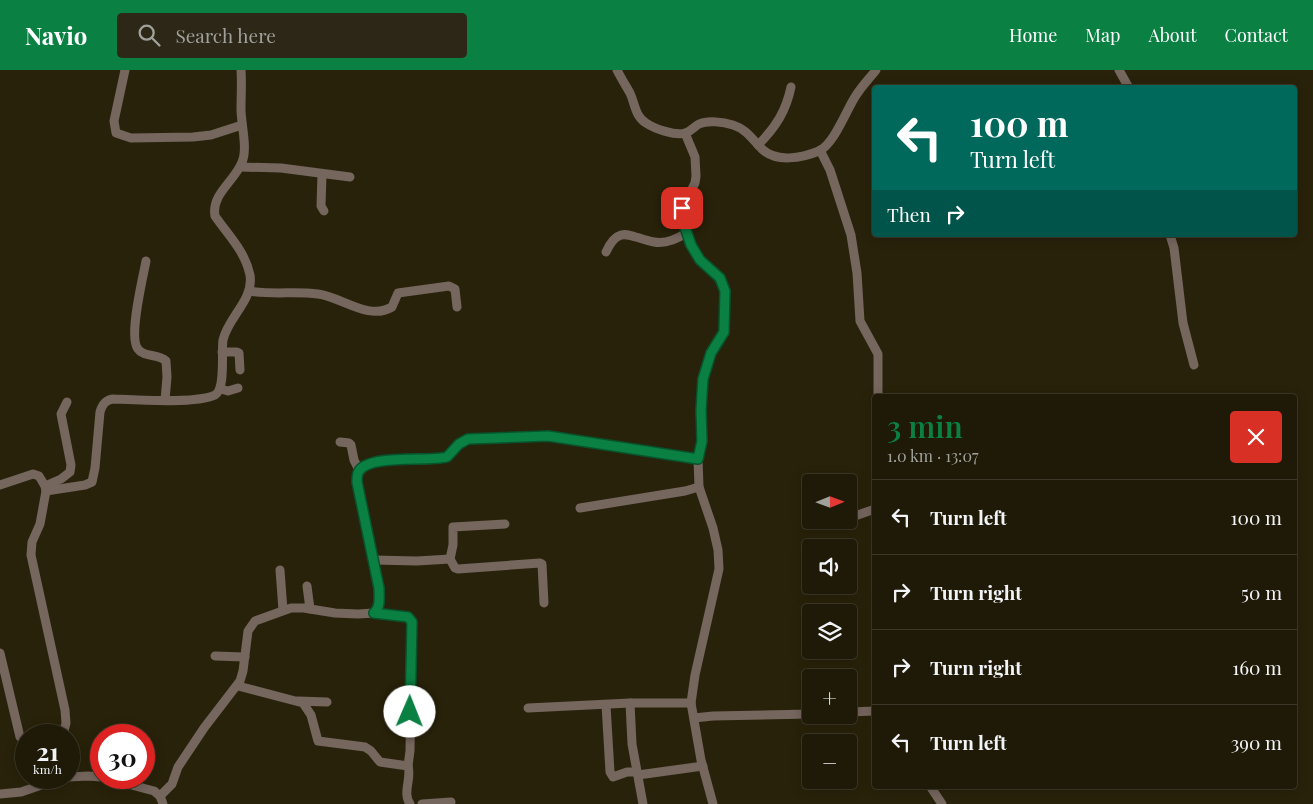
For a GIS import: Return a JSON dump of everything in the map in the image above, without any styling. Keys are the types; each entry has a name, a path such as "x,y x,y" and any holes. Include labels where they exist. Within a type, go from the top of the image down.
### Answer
{"street":[{"path":"124,70 114,121 116,133 122,136 149,138 193,137 211,135 242,125"},
{"path":"46,488 85,485 92,482 100,412 102,406 107,401 113,399 190,399 212,396 221,389 224,336 249,291 250,275 245,261 238,246 215,216 214,211 222,190 240,167 244,152 241,70"},
{"path":"617,70 630,94 638,115 647,124 673,133 686,133 699,124 719,122 741,128 768,154 786,158 798,157 820,150 826,146 857,94 876,70"},
{"path":"1119,70 1127,85"},
{"path":"758,145 772,131 787,104 791,86"},
{"path":"686,133 693,149 696,167 695,183 682,208 683,221 696,254 720,278 725,291 724,332 711,353 703,379 702,441 698,459 699,487 718,550 719,570 695,675 691,703 703,766 713,804"},
{"path":"820,150 834,179 851,235 857,273 860,321 878,354 878,394"},
{"path":"240,167 281,168 350,177"},
{"path":"322,174 321,206 324,211"},
{"path":"606,252 609,244 619,235 627,234 656,243 679,238 686,232"},
{"path":"1171,237 1174,248 1183,323 1194,365"},
{"path":"146,261 138,299 134,336 135,345 141,352 166,360 166,400"},
{"path":"249,291 319,294 377,312 392,306 398,293 453,286 458,307"},
{"path":"222,352 239,353 240,370"},
{"path":"221,389 228,391 238,388"},
{"path":"46,488 70,472 71,465 61,414 67,402"},
{"path":"374,613 378,610 379,605 379,588 357,482 360,470 368,464 447,457 459,444 468,439 531,435 576,439 698,459"},
{"path":"340,442 351,445 354,460 360,470"},
{"path":"0,485 33,474 39,476 46,488 40,524 32,542 31,555 65,710 66,724"},
{"path":"580,508 699,487"},
{"path":"858,515 872,510"},
{"path":"505,524 453,526 453,545 450,559 455,568 458,569 540,563 544,603"},
{"path":"374,560 417,561 450,559"},
{"path":"280,570 283,610"},
{"path":"307,586 310,609"},
{"path":"147,789 154,791 161,800 172,784 178,767 204,728 238,686 243,671 246,636 252,624 258,619 283,610 310,609 335,613 374,613 408,617 412,622 410,751 408,766 410,772 407,799 410,804"},
{"path":"0,652 17,724"},
{"path":"215,656 245,657"},
{"path":"238,686 281,698 298,701 327,702"},
{"path":"298,701 308,708 318,741 365,747 380,762 408,766"},
{"path":"528,708 630,703 691,703"},
{"path":"630,703 632,744 644,804"},
{"path":"606,705 610,772 613,777 703,766"},
{"path":"857,712 872,711"},
{"path":"694,718 708,716 802,714"},
{"path":"0,794 21,792 30,789"},
{"path":"932,789 942,804"},
{"path":"422,804 451,802"}],"route":[{"path":"410,712 412,622 408,617 374,613 378,610 379,588 357,482 360,470 368,464 375,462 428,460 447,457 459,444 468,439 531,435 576,439 698,459 702,441 703,379 711,353 724,332 725,291 720,278 700,260 691,245 683,221 682,208"}]}
